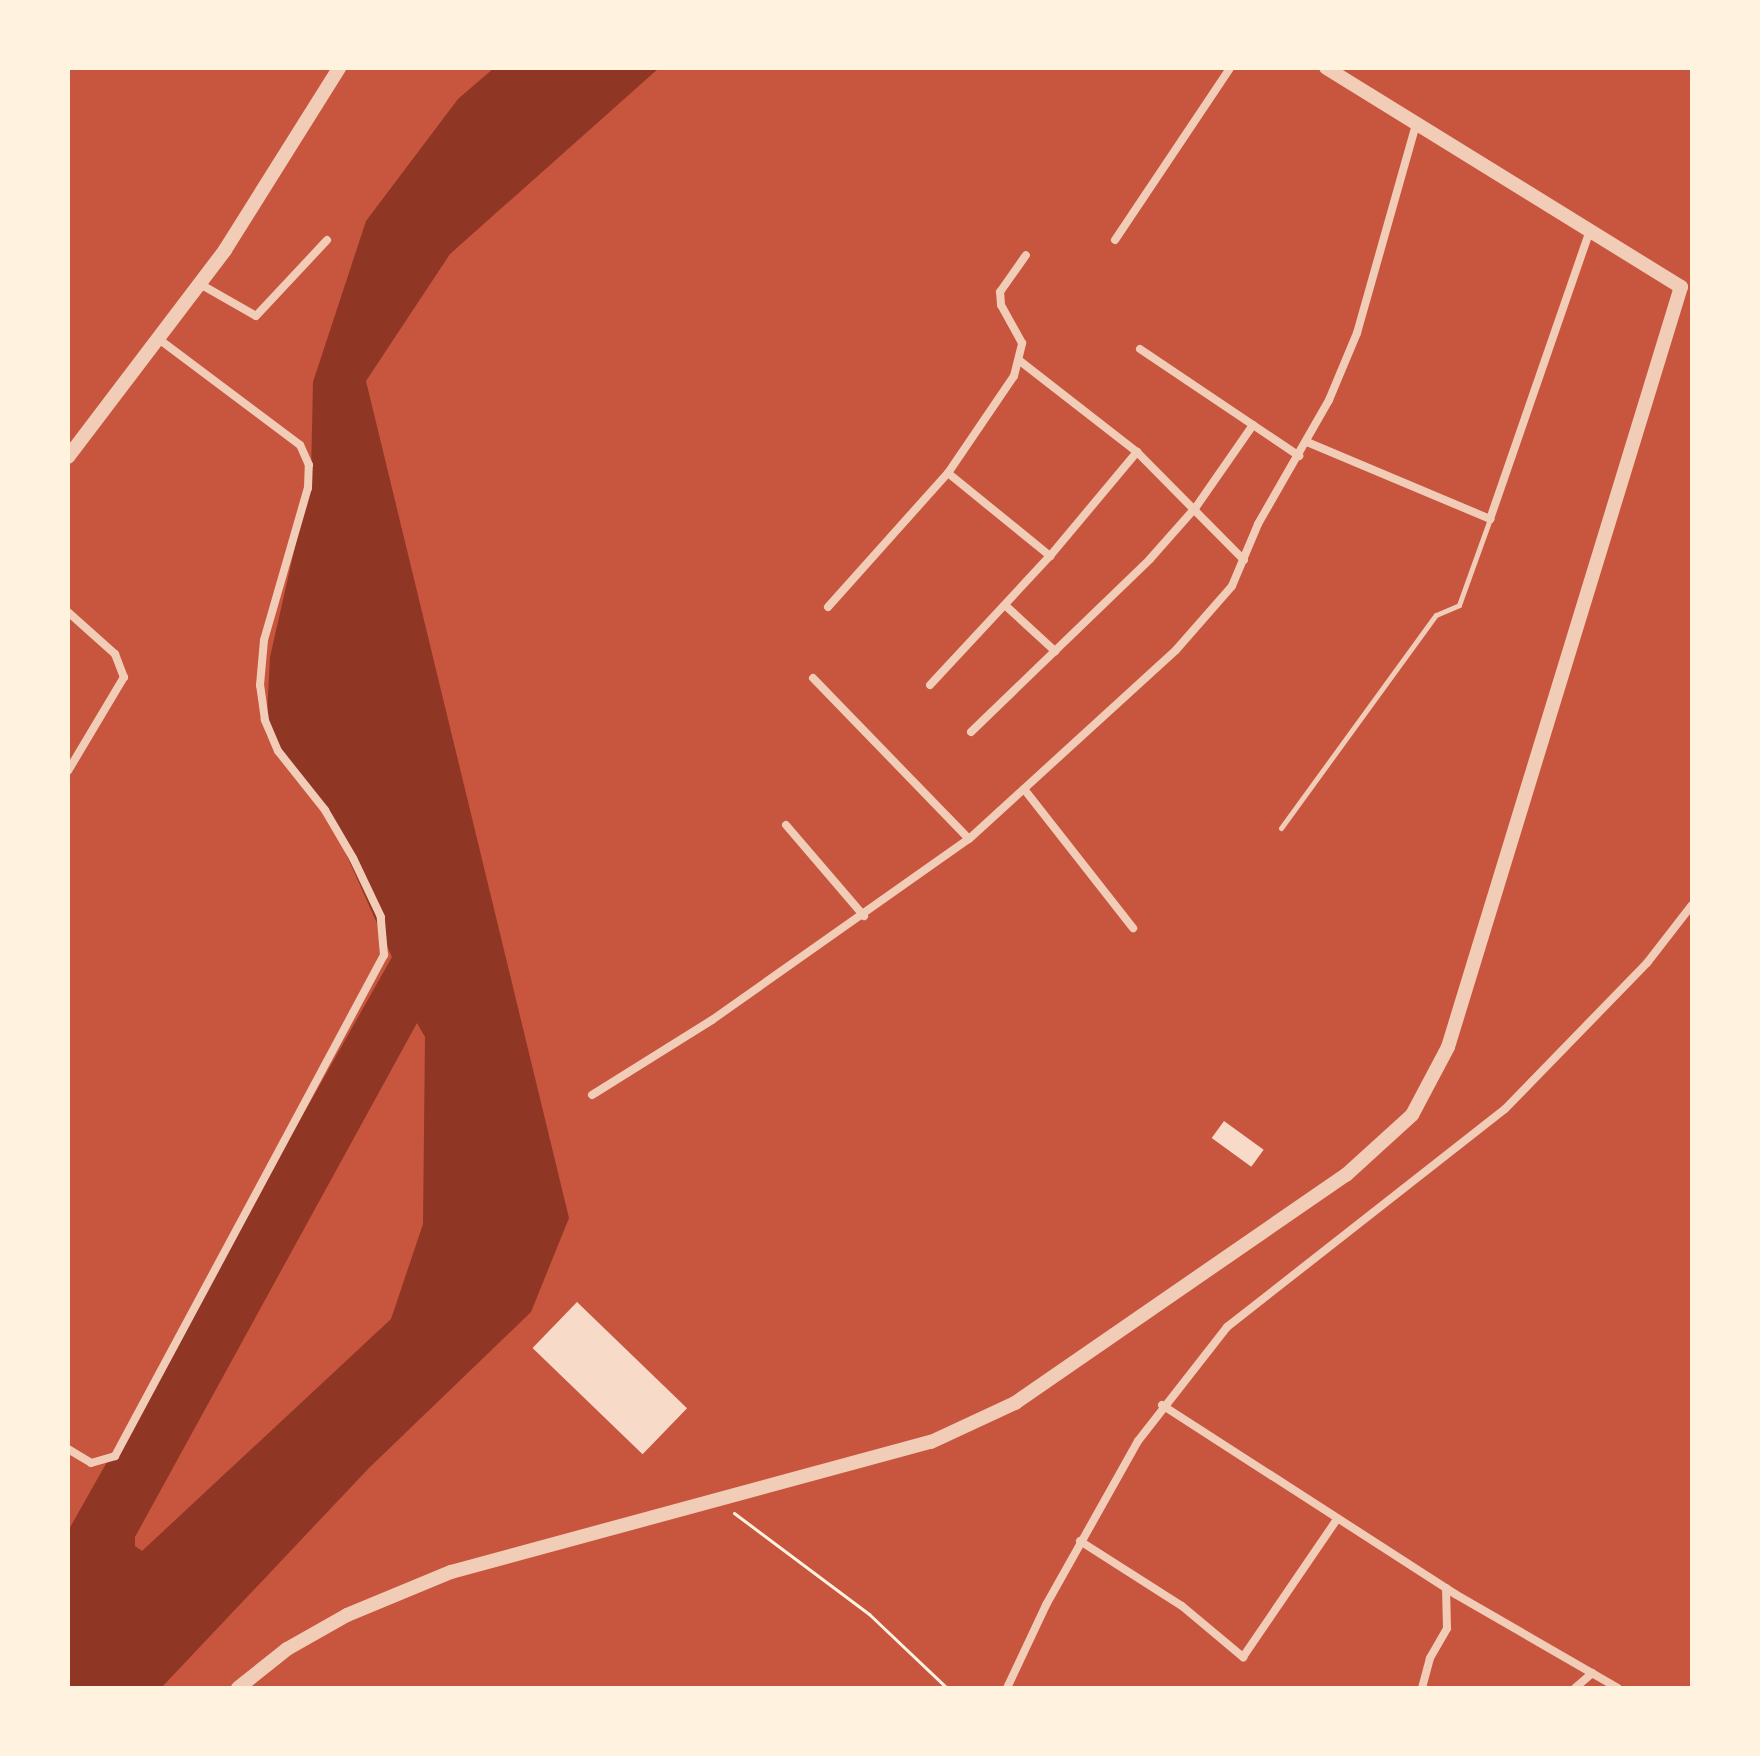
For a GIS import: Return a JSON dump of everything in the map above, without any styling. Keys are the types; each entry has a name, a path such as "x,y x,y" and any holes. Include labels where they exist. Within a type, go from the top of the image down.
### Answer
{"street":[{"path":"68,457 200,284 339,68"},
{"path":"1115,240 1230,68"},
{"path":"242,1687 287,1649 347,1615 451,1572 931,1442 1015,1403 1346,1175 1412,1115 1448,1047 1686,290 1326,68"},
{"path":"592,1095 864,916 969,839 1176,650 1232,586 1258,524 1307,442 1357,333 1416,125"},
{"path":"1307,442 1490,519 1590,230"},
{"path":"200,284 256,316 327,240"},
{"path":"828,607 948,473 1020,361 1018,330 1001,305 1000,292 1026,255"},
{"path":"68,1449 91,1463 115,1456 384,955 381,917 353,858 325,810 278,751 265,720 260,685 264,640 308,488 309,465 300,445 160,340"},
{"path":"1140,349 1299,456"},
{"path":"1020,361 1137,452 1196,507 1244,560"},
{"path":"971,732 1196,507 1253,425"},
{"path":"930,685 1006,606 1137,452"},
{"path":"948,473 1050,556"},
{"path":"1006,606 1055,651"},
{"path":"68,612 115,654 124,677 68,771"},
{"path":"813,678 969,839"},
{"path":"1024,789 1133,928"},
{"path":"786,825 864,916"},
{"path":"1007,1688 1080,1541 1162,1405 1227,1327 1505,1109 1647,963 1692,905"},
{"path":"1162,1405 1446,1588 1618,1688"},
{"path":"1080,1541 1182,1606 1243,1657 1337,1519"},
{"path":"1422,1688 1449,1621 1446,1588"},
{"path":"1575,1688 1592,1673"}],"lane":[{"path":"1281,828 1436,615 1459,605 1490,519"}],"path":[{"path":"717,1502 859,1606 947,1688"}],"shaded area":[{"path":"494,68 659,68 450,254 366,381 569,1218 531,1312 369,1468 161,1688 68,1688 68,1531 392,957 335,829 266,734 270,657 311,477 313,382 366,221 458,99","holes":["417,1023 425,1037 423,1224 391,1319 142,1551 135,1546 135,1537"]}],"building":[{"path":"1224,1121 1264,1150 1251,1167 1212,1138"},
{"path":"577,1302 687,1408 643,1454 533,1348"}]}
